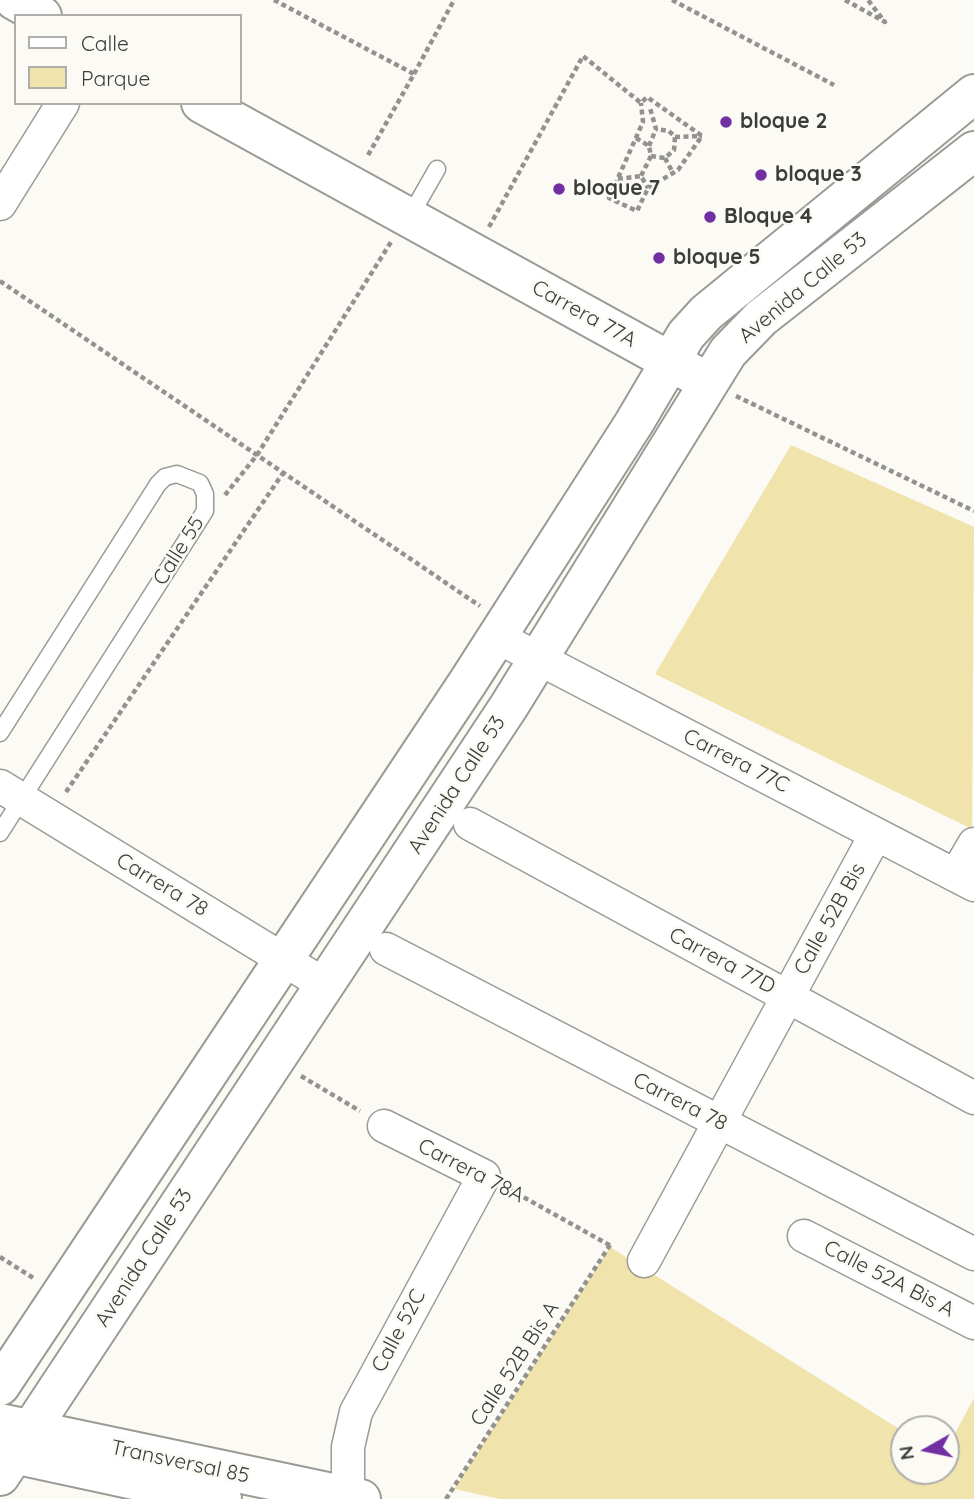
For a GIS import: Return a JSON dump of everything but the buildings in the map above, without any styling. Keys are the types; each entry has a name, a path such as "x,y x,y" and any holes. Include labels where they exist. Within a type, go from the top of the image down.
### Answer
{"street":[{"path":"13,0 38,14"},
{"name":"Avenida Calle 53","path":"0,1386 501,630 686,335 706,313 974,94"},
{"path":"0,204 62,105"},
{"name":"Carrera 77A","path":"204,105 403,226 707,382"},
{"name":"Avenida Calle 53","path":"9,1447 325,985 538,658 707,382 748,330 974,151"},
{"name":"Carrera 77C","path":"501,630 538,658 965,880"},
{"name":"Carrera 78","path":"11,793 325,985"},
{"name":"Carrera 77D","path":"470,824 974,1098"},
{"name":"Calle 52B Bis","path":"644,1261 876,834"},
{"path":"965,880 974,844"},
{"name":"Carrera 78","path":"386,949 974,1254"},
{"name":"Carrera 78A","path":"384,1126 484,1175"},
{"name":"Calle 52C","path":"354,1498 348,1447 355,1412 484,1175"},
{"name":"Calle 52A Bis A","path":"804,1236 974,1323"},
{"name":"Transversal 85","path":"9,1447 354,1498"},
{"name":"Transversal 85","path":"9,1447 222,1499"}],"lane":[{"path":"403,226 438,169"},
{"name":"Calle 55","path":"0,733 158,484 165,477 177,474 200,483 205,494 205,510 11,793 0,834"}],"path":[{"path":"274,0 414,74"},
{"path":"361,167 454,0"},
{"path":"672,0 834,85"},
{"path":"845,0 886,22 868,0"},
{"path":"485,233 583,57 641,103 643,122"},
{"path":"641,103 647,97 702,136"},
{"path":"653,102 609,198 637,211 648,188 673,173 702,136"},
{"path":"641,176 651,156 649,146 656,129 650,108"},
{"path":"656,129 669,131 675,137 702,136"},
{"path":"665,159 674,150 675,137"},
{"path":"636,138 649,146"},
{"path":"651,156 665,159 673,173"},
{"path":"618,179 641,176"},
{"path":"641,176 648,188"},
{"path":"205,510 231,489 257,455 403,226"},
{"path":"0,281 283,472 501,630"},
{"path":"707,382 974,511"},
{"path":"50,816 283,472"},
{"path":"301,1076 384,1126"},
{"name":"Carrera 78A","path":"484,1175 644,1261"},
{"name":"Calle 52B Bis A","path":"446,1499 610,1245"},
{"path":"0,1256 60,1295"}],"green space":[{"path":"791,445 974,527 972,829 655,674"},
{"path":"610,1247 890,1423 890,1485 960,1485 960,1424 974,1398 974,1499 500,1499 454,1489"}],"place":[{"name":"bloque 2","path":"726,122"},
{"name":"bloque 3","path":"761,175"},
{"name":"bloque 7","path":"559,189"},
{"name":"Bloque 4","path":"710,217"},
{"name":"bloque 5","path":"659,258"}]}
